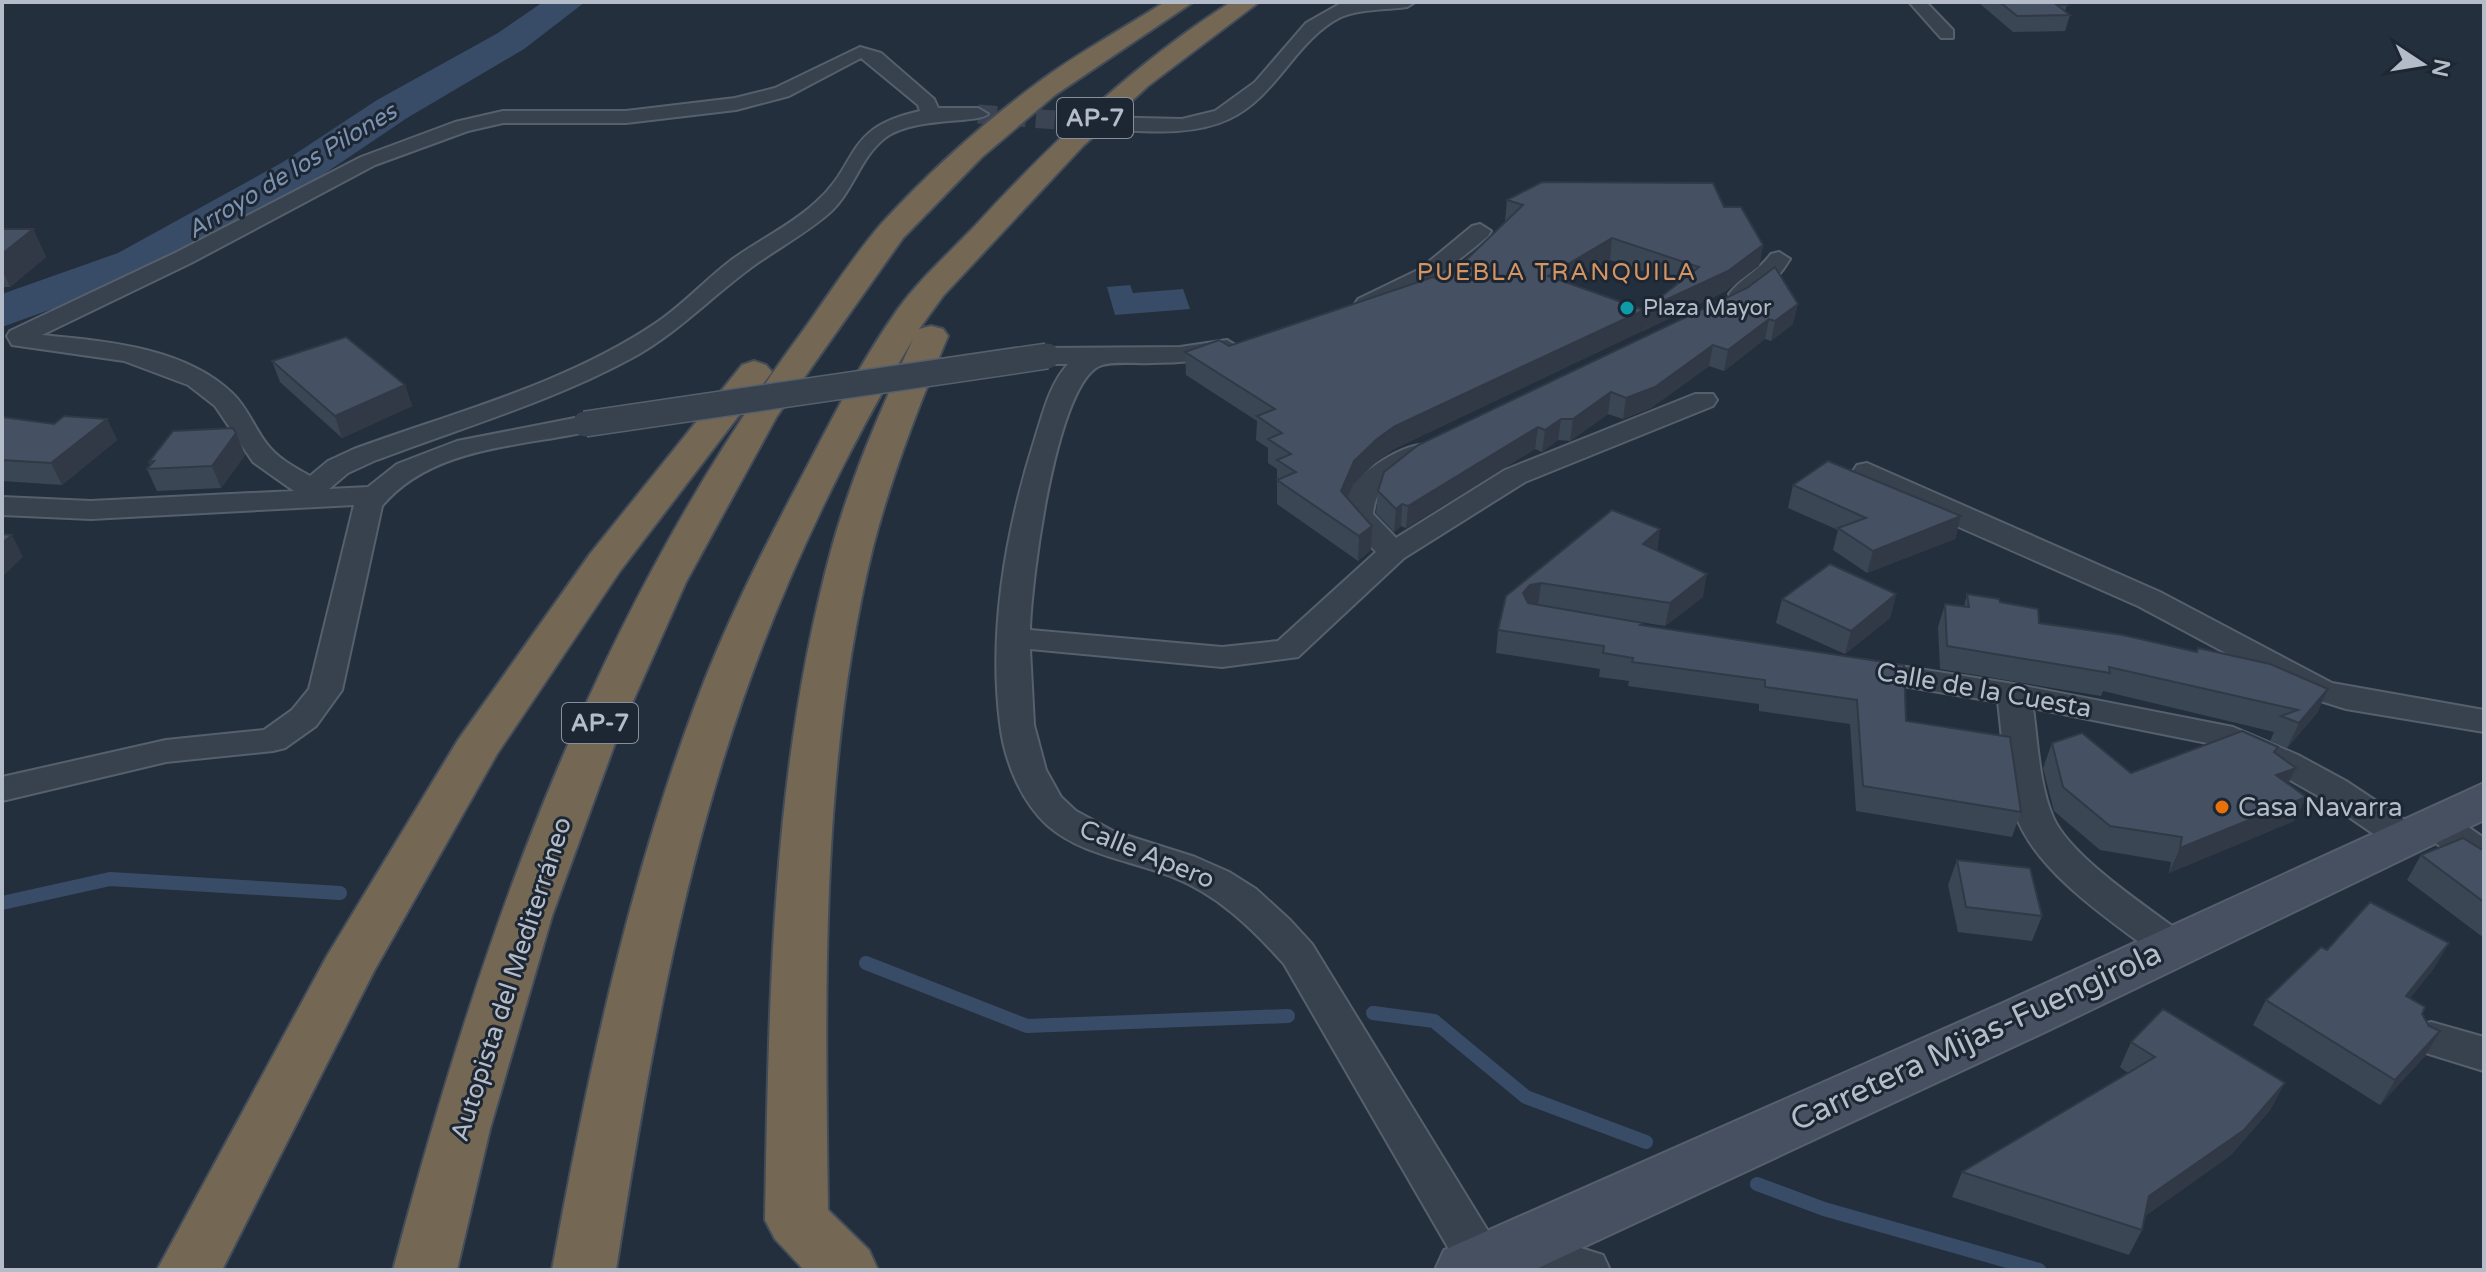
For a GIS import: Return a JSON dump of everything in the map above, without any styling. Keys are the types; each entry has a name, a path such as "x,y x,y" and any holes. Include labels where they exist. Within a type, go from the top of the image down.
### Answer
{"highway":[{"name":"Autopista del Mediterráneo","path":"425,1270 460,1129 525,916 594,735 665,582 759,415 892,231 972,151 1046,89 1181,2"},
{"name":"AP-7","path":"584,1270 600,1167 656,918 709,732 770,578 856,408 924,299 1038,172 1108,105 1176,51 1247,2"},
{"path":"189,1270 405,868 520,682 653,495 770,352 835,277 892,231"},
{"path":"846,1270 799,1245 796,1001 810,797 833,639 866,496 906,387 949,300 963,256"}],"main road":[{"name":"Carretera Mijas-Fuengirola","path":"1489,1260 2025,1017 2441,820"}],"street":[{"path":"1096,123 1182,125 1222,115 1262,86 1312,27 1347,6 1407,2"},
{"path":"1917,2 1947,34"},
{"path":"312,493 258,450 221,396 184,374 139,356 78,343 21,340 19,336 183,258 368,161 462,126 503,117 626,117 736,104 782,92 860,52 875,57 927,103 930,113"},
{"path":"312,493 338,467 581,372 658,333 771,240 832,201 873,139 895,124 930,113 978,114"},
{"path":"1349,310 1378,300 1428,274 1480,231"},
{"path":"1719,307 1771,272 1779,259"},
{"path":"2,789 166,751 265,742 292,730 313,709 325,690 368,505 374,495 413,469 448,455 516,435 1047,356 1180,355 1247,342"},
{"name":"Calle Apero","path":"1099,357 1072,374 1038,464 1024,528 1015,638 1017,721 1027,766 1048,805 1075,827 1116,845 1199,873 1237,892 1268,920 1298,954 1489,1260"},
{"path":"1015,638 1222,657 1287,650 1393,552 1515,476 1704,400"},
{"path":"1393,552 1358,516 1360,496 1379,476 1405,458 1448,438"},
{"path":"1867,471 1953,514 2149,599 2320,690 2346,698 2484,721"},
{"path":"2,506 91,510 312,493 374,495"},
{"name":"Calle de la Cuesta","path":"1830,664 2014,694 2221,735 2310,776 2441,820 2484,857"},
{"path":"2014,694 2034,818 2049,840 2104,893 2172,946"},
{"path":"2431,1038 2484,1054"},
{"path":"1489,1260 1586,1270"}],"water":[{"path":"1130,285 1133,293 1183,289 1190,309 1115,315 1107,287"}],"building":[{"path":"2000,2 2062,2 2067,5 2057,5 2070,15 2017,16"},
{"path":"1542,182 1713,183 1724,207 1741,207 1763,245 1728,271 1395,426 1354,461 1341,491 1372,526 1359,536 1277,480 1296,472 1277,460 1291,454 1268,439 1282,433 1257,416 1275,409 1185,352 1219,340 1229,346 1433,277 1443,282 1523,205 1507,200","holes":["1612,238 1699,267 1644,310 1548,276"]},
{"path":"2,229 33,229 2,254"},
{"path":"1775,267 1798,304 1775,321 1769,319 1728,350 1713,345 1655,387 1626,398 1611,392 1573,419 1561,419 1545,430 1538,427 1408,506 1402,504 1396,509 1378,491 1384,472 1418,445 1747,288"},
{"path":"346,337 405,385 335,416 272,361"},
{"path":"64,416 107,419 51,463 2,460 2,417 54,424"},
{"path":"233,428 236,433 212,466 147,469 173,431"},
{"path":"1828,461 1961,516 1873,551 1838,528 1866,518 1793,485"},
{"path":"1612,510 1660,529 1643,544 1707,574 1670,603 1541,583 1530,585 1523,593 1528,603 1643,623 1640,625 1904,665 1906,721 2010,737 2021,812 1863,786 1857,700 1765,687 1765,680 1632,662 1633,658 1603,653 1604,646 1498,630 1506,596"},
{"path":"2,534 12,535 2,543"},
{"path":"1830,564 1896,594 1851,631 1782,599"},
{"path":"1967,594 2038,609 2039,623 2123,635 2197,652 2198,648 2270,664 2328,689 2299,723 2281,716 2298,710 2109,667 2110,673 1947,646 1945,604 1969,607"},
{"path":"2242,731 2278,747 2274,752 2296,768 2276,775 2306,797 2180,848 2182,837 2110,826 2063,787 2052,743 2082,733 2131,773"},
{"path":"2463,838 2484,851 2484,902 2421,855"},
{"path":"1957,860 2030,868 2042,916 1966,907"},
{"path":"2370,902 2449,943 2406,996 2425,1007 2422,1014 2429,1026 2440,1031 2395,1080 2266,1000 2321,947 2327,950"},
{"path":"2163,1009 2285,1083 2244,1130 2149,1196 2142,1230 1962,1172 2155,1057 2131,1042"}],"waterway":[{"name":"Arroyo de los Pilones","path":"2,312 135,263 299,171 392,109 511,41 567,2"},
{"path":"2,903 110,879 340,893"},
{"path":"866,963 1027,1026 1288,1016"},
{"path":"1373,1013 1434,1021 1526,1097 1646,1142"},
{"path":"1757,1184 1824,1209 2039,1270"}],"tunnel":[{"path":"978,114 1096,123"}],"place":[{"name":"Plaza Mayor","path":"1627,308"},
{"name":"Casa Navarra","path":"2222,807"}],"district":[{"name":"PUEBLA TRANQUILA","path":"1557,272"}]}
